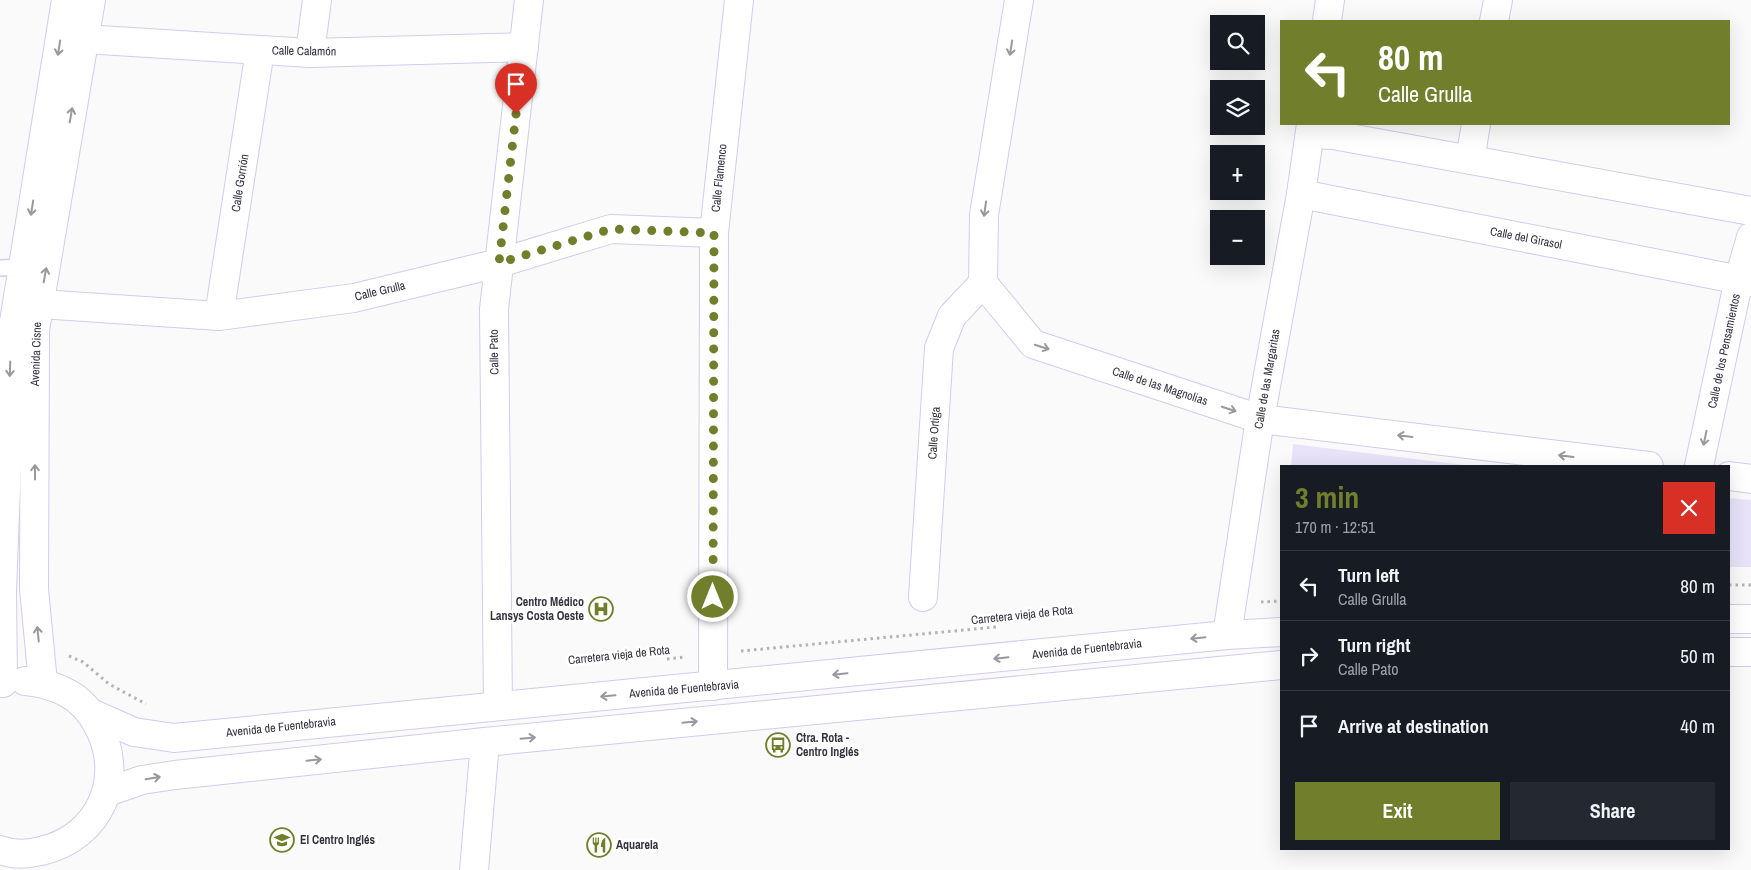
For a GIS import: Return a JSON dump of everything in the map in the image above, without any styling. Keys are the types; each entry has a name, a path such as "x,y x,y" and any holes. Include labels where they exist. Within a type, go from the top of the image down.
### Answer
{"street":[{"name":"Avenida Cisne","path":"2,684 3,485 12,334 11,268 66,0"},
{"name":"Avenida Cisne","path":"43,683 34,589 36,330 91,0"},
{"path":"310,53 316,0"},
{"name":"Calle Pato","path":"498,706 494,309 529,0"},
{"name":"Calle Flamenco","path":"713,686 714,233 739,0"},
{"path":"983,283 984,215 1019,0"},
{"path":"1327,20 1330,0"},
{"path":"1494,20 1498,0"},
{"name":"Calle Calamón","path":"84,39 310,53 524,47"},
{"name":"Calle Gorrión","path":"219,316 260,50"},
{"path":"1470,160 1476,125"},
{"path":"1310,129 1333,135 1751,211"},
{"name":"Calle de las Margaritas","path":"1227,635 1260,419 1301,194 1310,129"},
{"name":"Calle del Girasol","path":"1301,194 1745,280"},
{"name":"Calle Grulla","path":"40,304 219,316 354,298 499,263 611,229 714,233"},
{"name":"Calle de los Pensamientos","path":"1699,465 1745,280 1751,237"},
{"name":"Calle de las Magnolias","path":"983,283 1033,344 1260,419 1641,465"},
{"name":"Calle Ortiga","path":"923,597 940,348 952,316 983,283"},
{"path":"1730,476 1751,479"},
{"path":"1730,619 1751,619"},
{"name":"Avenida de Fuentebravia","path":"91,714 134,732 174,738 1227,635 1280,632"},
{"path":"1730,652 1751,652"},
{"path":"107,792 142,780 175,775 485,742 1280,665"},
{"path":"2,684 23,681 43,683 70,694 91,714 105,737 110,765 107,792 95,816 78,834 56,848 31,854 2,854"},
{"path":"474,870 485,742"}],"path":[{"path":"1730,585 1751,585"},
{"path":"1231,605 1280,601"},
{"name":"Carretera vieja de Rota","path":"666,659 999,626"},
{"path":"62,653 83,662 109,684 150,706"}],"shaded area":[{"path":"1293,444 1464,465 1291,465"},
{"path":"1730,498 1751,500 1751,567 1730,567"}],"place":[{"name":"Centro Médico Lansys Costa Oeste","path":"601,609"},
{"name":"Ctra. Rota - Centro Inglés","path":"778,745"},
{"name":"El Centro Inglés","path":"282,840"},
{"name":"Aquarela","path":"599,845"}],"route":[{"path":"516,114 499,263 611,229 714,233 713,597"}]}
